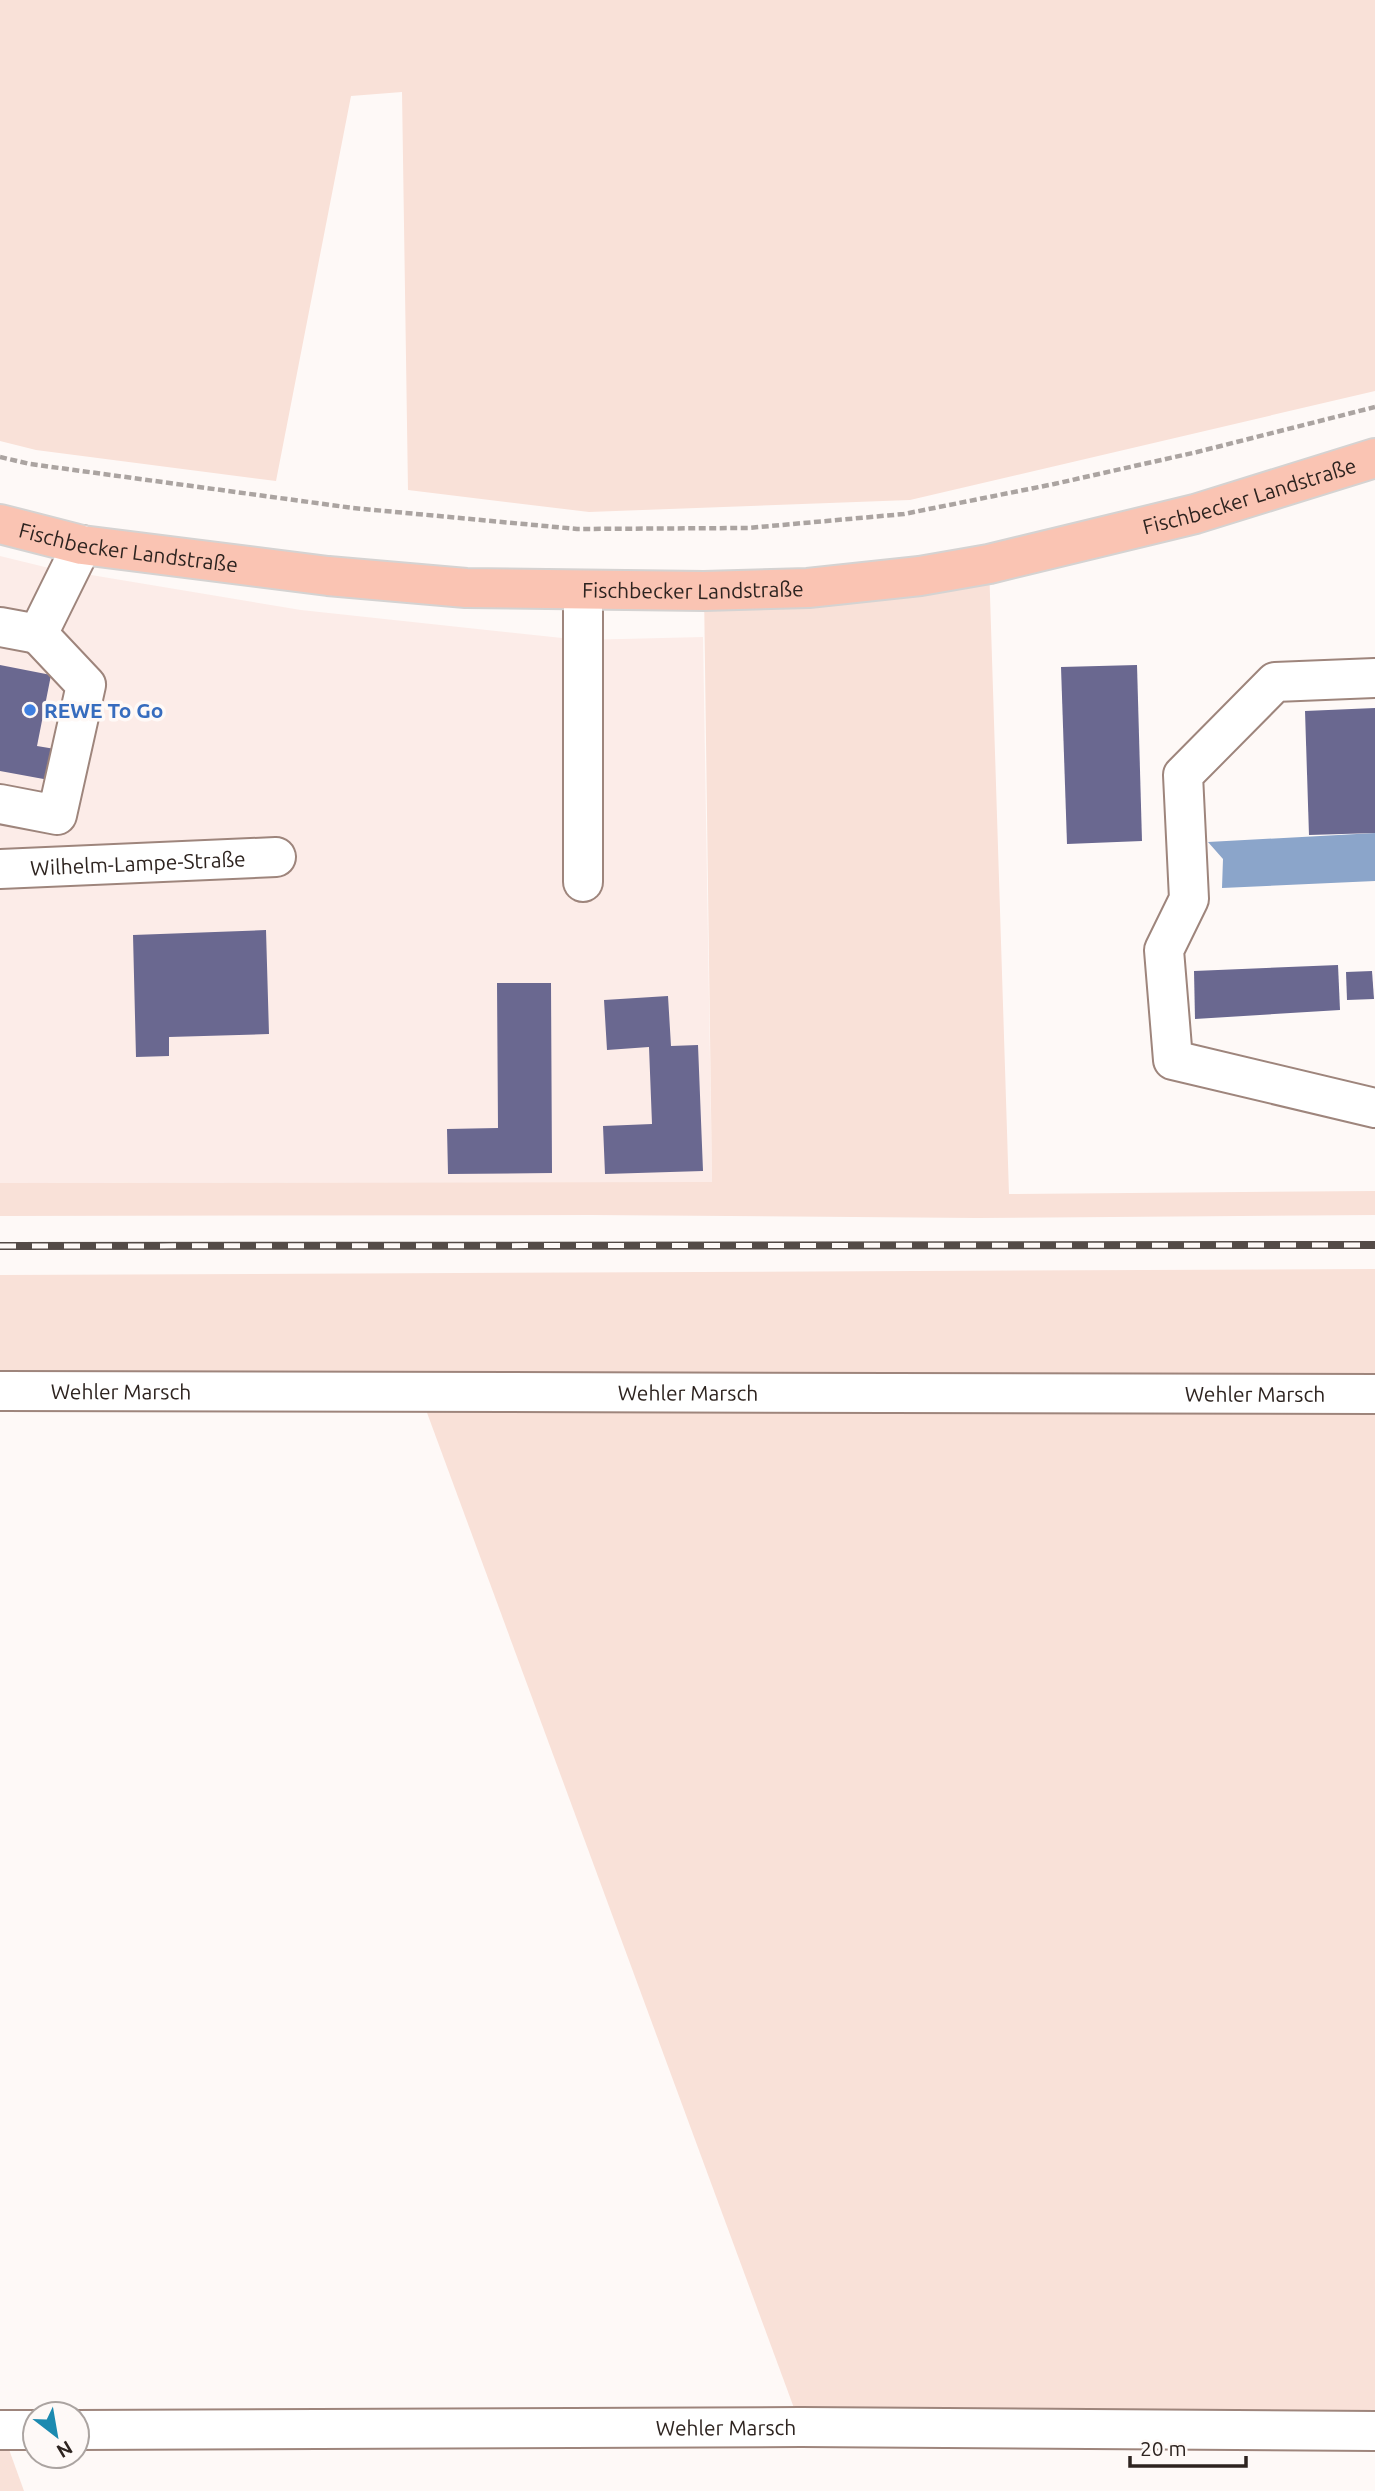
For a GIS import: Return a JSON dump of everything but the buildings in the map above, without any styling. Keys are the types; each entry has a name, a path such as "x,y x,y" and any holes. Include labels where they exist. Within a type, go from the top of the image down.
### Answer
{"main road":[{"name":"Fischbecker Landstraße","path":"0,524 82,545 328,576 466,588 583,591 808,588 920,576 989,564 1195,514 1375,458"}],"street":[{"path":"37,634 82,545"},
{"path":"583,591 583,882"},
{"path":"0,627 37,634 86,685 57,815 75,866"},
{"path":"1375,677 1275,681 1182,775 1189,899 1164,950 1173,1060 1375,1108"},
{"path":"0,804 57,815"},
{"name":"Wilhelm-Lampe-Straße","path":"0,869 276,858"},
{"name":"Wehler Marsch","path":"0,1391 1375,1394"},
{"name":"Wehler Marsch","path":"91,2430 801,2427 1375,2431"},
{"path":"0,2430 21,2430"}],"path":[{"path":"0,457 30,464 353,508 577,529 748,528 904,514 1184,455 1375,407"}],"shaded area":[{"path":"0,0 1375,0 1375,391 910,500 589,512 408,490 402,92 351,96 276,481 36,450 0,441"},
{"path":"0,556 49,568 301,610 581,640 703,637 712,1182 0,1183"},
{"path":"989,564 1009,1194 1375,1191 1375,1215 977,1218 590,1215 0,1216 0,1183 712,1182 704,591"},
{"path":"1375,1269 1375,1378 0,1380 0,1275"},
{"path":"1375,1409 1375,2431 801,2427 426,1410"},
{"path":"2,2430 24,2491 0,2491"}],"water":[{"path":"1375,833 1375,881 1222,888 1223,859 1208,842"}],"railway":[{"path":"0,1246 1375,1245"}],"place":[{"name":"REWE To Go","path":"30,710"}]}
